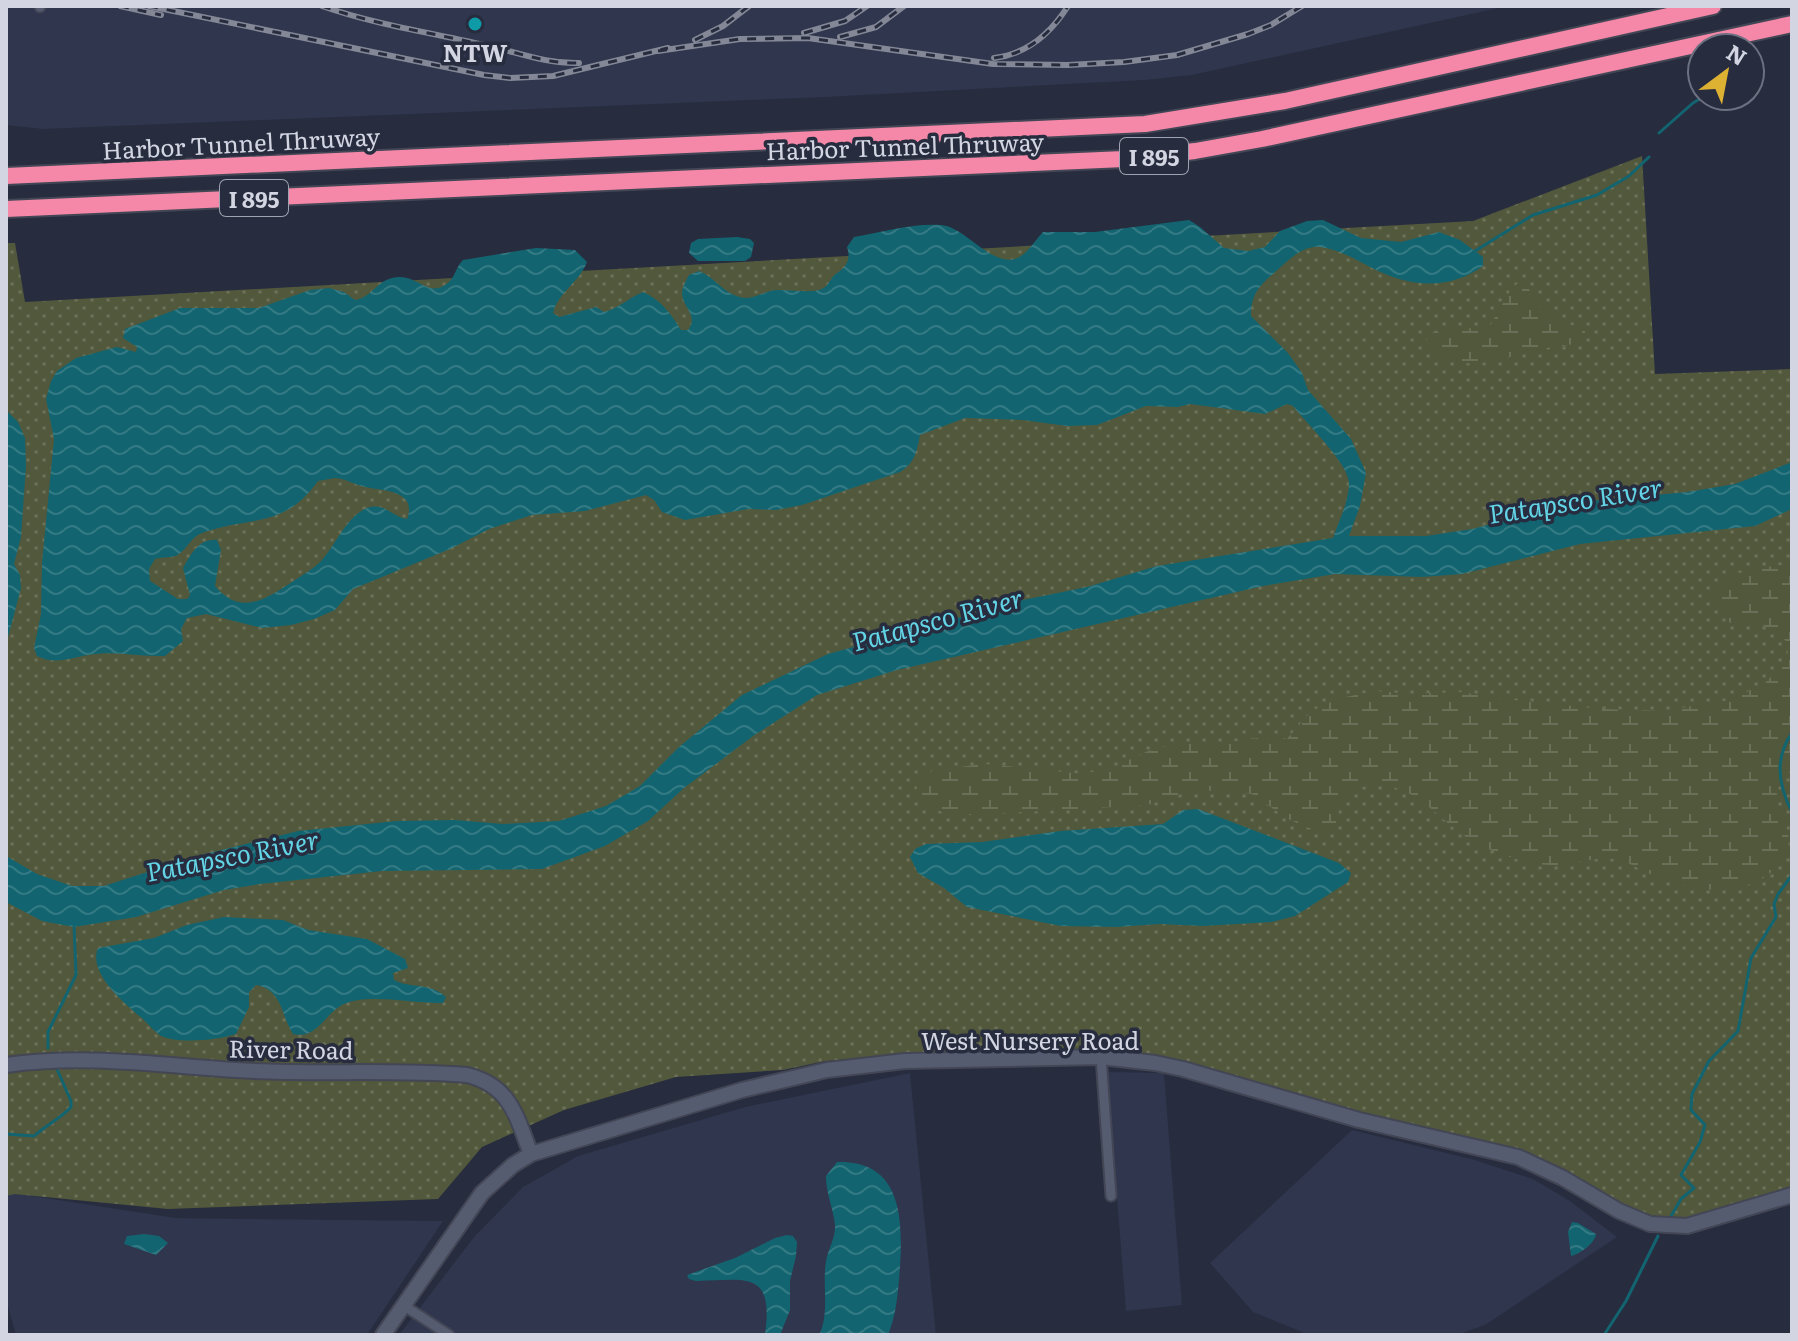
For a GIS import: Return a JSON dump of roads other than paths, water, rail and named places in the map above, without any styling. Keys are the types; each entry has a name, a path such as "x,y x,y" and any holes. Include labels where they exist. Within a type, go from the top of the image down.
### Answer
{"highway":[{"name":"Harbor Tunnel Thruway","path":"6,176 1145,124 1285,101 1713,6"},
{"name":"Harbor Tunnel Thruway","path":"6,209 1124,159 1262,139 1792,24"}],"main road":[{"name":"West Nursery Road","path":"383,1335 482,1193 513,1165 531,1154 742,1090 827,1070 905,1061 1101,1057 1169,1066 1348,1117 1518,1157 1563,1178 1619,1211 1650,1224 1687,1226 1792,1195"},
{"name":"River Road","path":"6,1065 62,1059 104,1059 237,1070 467,1075 482,1079 501,1091 516,1115 531,1154"}],"street":[{"path":"1101,1057 1111,1196"},
{"path":"403,1305 449,1335"}],"water":[{"name":"Patapsco River","path":"1189,220 1224,248 1248,251 1265,247 1280,231 1307,221 1323,220 1361,238 1401,242 1439,232 1460,240 1483,257 1483,266 1470,274 1456,280 1429,284 1400,279 1340,252 1313,247 1288,260 1256,292 1251,316 1288,353 1302,373 1308,390 1351,439 1366,473 1360,506 1349,536 1426,536 1472,529 1570,503 1687,492 1735,484 1792,462 1792,509 1755,526 1580,544 1462,574 1422,577 1335,574 1263,586 897,670 817,695 753,736 684,788 648,821 605,846 542,869 382,871 260,884 224,890 136,917 74,927 42,921 6,902 6,856 37,874 72,886 104,886 197,856 298,831 397,821 455,820 503,824 559,821 606,806 640,786 679,747 742,695 828,654 1157,566 1333,538 1349,490 1347,475 1335,455 1293,406 1287,404 1265,414 1190,404 1178,407 1146,406 1097,425 1067,426 1023,420 965,418 920,435 912,461 900,472 802,505 776,510 748,509 685,520 662,512 646,495 585,511 532,515 489,529 450,549 353,589 335,610 314,619 262,628 206,614 187,618 181,629 183,641 165,656 107,653 50,660 37,656 34,648 41,614 42,563 54,439 46,399 57,371 76,358 117,347 136,352 137,347 123,338 125,329 180,308 259,308 310,290 329,288 344,292 355,300 361,299 386,280 401,277 429,287 442,287 450,281 463,260 536,248 575,250 587,262 556,305 553,313 559,317 596,307 604,312 643,292 665,308 681,330 688,330 692,320 682,291 689,275 699,271 729,292 749,298 776,290 820,290 846,265 849,255 847,247 854,237 898,228 941,225 952,228 984,250 1006,259 1016,258 1027,251 1043,232 1095,232","holes":["339,479 403,497 408,502 407,519 383,508 367,508 348,524 315,566 272,594 253,602 234,601 215,586 221,550 217,540 200,544 183,568 190,595 187,599 178,599 150,581 149,569 155,559 176,556 198,535 279,514 305,497 318,481"]},
{"path":"698,239 750,239 754,243 751,257 745,261 698,261 689,253 691,243"},
{"path":"6,410 18,422 25,438 26,466 21,537 14,564 20,575 21,588 6,645"},
{"path":"1198,809 1339,863 1351,873 1348,882 1295,916 1272,922 1203,926 1061,926 967,907 944,888 918,873 910,857 915,849 926,844 982,842 1060,831 1163,824 1183,810"},
{"path":"224,917 283,920 308,930 367,939 405,959 408,968 393,973 394,980 434,989 446,997 443,1003 379,999 354,1001 337,1008 315,1030 302,1035 293,1034 271,992 256,985 249,992 249,1007 236,1034 178,1040 156,1032 118,997 98,968 98,948 154,938 187,925"},
{"path":"837,1162 858,1164 875,1171 886,1182 899,1212 901,1249 897,1302 888,1335 819,1335 825,1309 826,1261 835,1230 826,1176"},
{"path":"1572,1222 1596,1234 1586,1248 1571,1256 1568,1232"},
{"path":"787,1235 793,1236 797,1242 790,1281 790,1310 780,1335 765,1335 765,1299 761,1289 753,1283 696,1281 687,1275 735,1258"},
{"path":"127,1236 159,1236 168,1243 156,1255 124,1244"}],"waterway":[{"path":"1659,133 1686,109"},
{"path":"1475,251 1533,215 1597,195 1629,176 1649,157"},
{"path":"1792,733 1780,762 1781,782 1792,812"},
{"path":"1670,1218 1681,1199 1694,1188 1681,1175 1700,1142 1705,1125 1691,1110 1692,1094 1709,1061 1738,1031 1751,958 1776,917 1774,904 1792,875"},
{"path":"48,1048 48,1032 76,975 74,924"},
{"path":"6,1134 34,1136 71,1107 56,1067"},
{"path":"1604,1335 1626,1301 1658,1236"}],"railway":[{"path":"120,6 161,15"},
{"path":"149,6 510,78 553,76 668,48"},
{"path":"322,6 384,24 534,58 579,63"},
{"path":"695,40 723,26 749,6"},
{"path":"804,33 845,21 867,6"},
{"path":"840,37 876,27 904,6"},
{"path":"994,58 1018,52 1037,41 1068,6"},
{"path":"658,51 740,39 808,38 993,64 1124,62 1177,55 1248,34 1271,25 1302,6"}],"place":[{"name":"NTW","path":"475,24"}]}
